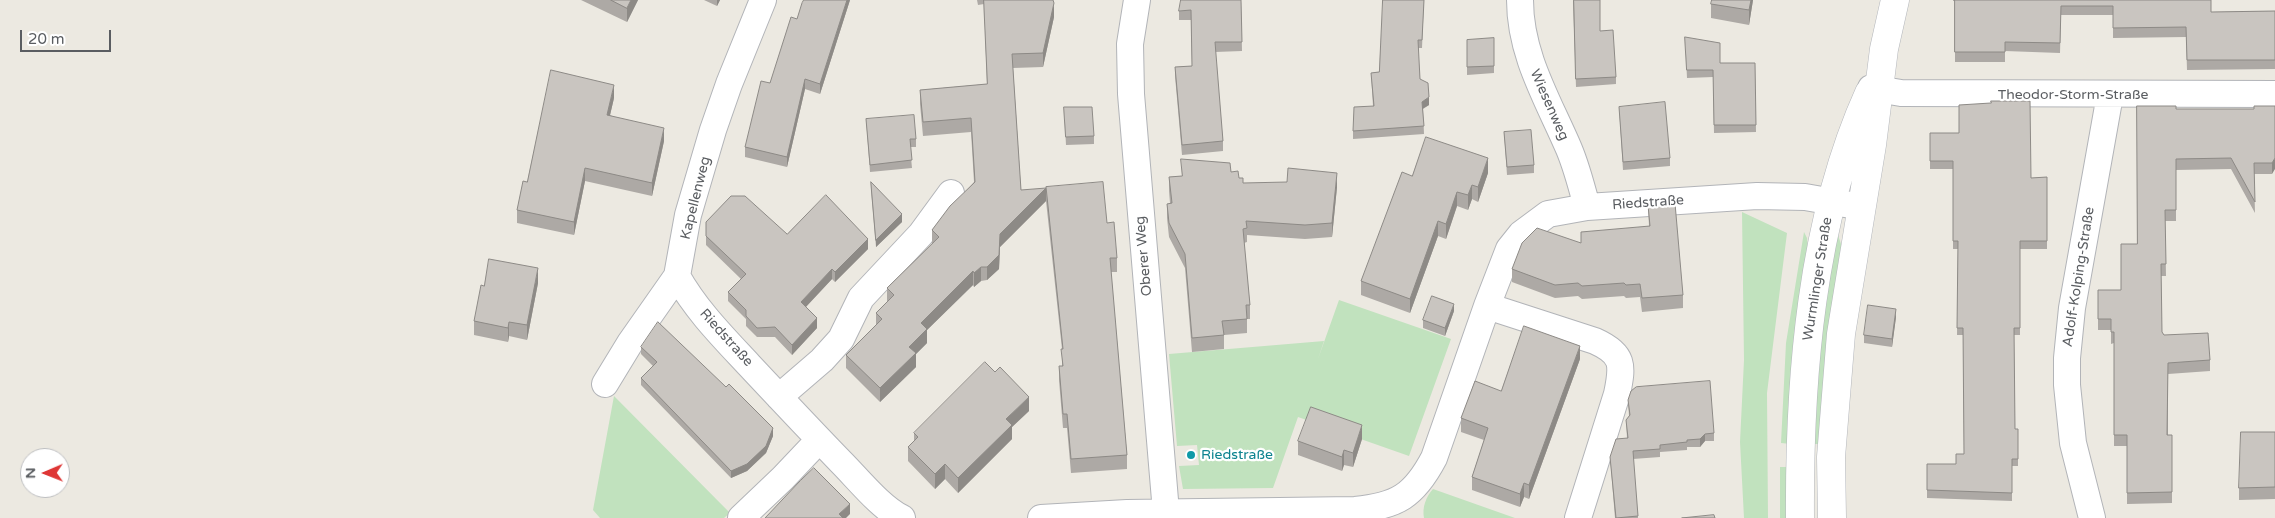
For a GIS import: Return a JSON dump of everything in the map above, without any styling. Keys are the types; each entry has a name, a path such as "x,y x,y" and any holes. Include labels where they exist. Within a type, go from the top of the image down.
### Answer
{"main road":[{"name":"Wurmlinger Straße","path":"1832,518 1831,457 1841,334 1872,145 1874,89 1895,0"},
{"name":"Wurmlinger Straße","path":"1800,518 1799,456 1807,358 1821,252 1831,200 1849,140 1874,89"}],"street":[{"name":"Kapellenweg","path":"605,384 630,343 677,276 688,215 713,130 729,84 763,0"},
{"name":"Oberer Weg","path":"1137,0 1130,44 1131,94 1166,512"},
{"name":"Wiesenweg","path":"1520,0 1520,17 1530,60 1538,84 1569,149 1588,208"},
{"name":"Theodor-Storm-Straße","path":"1874,89 1901,93 2275,94"},
{"name":"Adolf-Kolping-Straße","path":"2092,518 2073,443 2067,385 2067,358 2072,308 2110,95"},
{"path":"779,397 822,360 842,339 854,309 861,298 921,234 951,193"},
{"name":"Riedstraße","path":"1041,518 1166,512 1354,510 1375,508 1394,502 1423,479 1434,458 1487,306 1510,249 1521,234 1548,214 1588,208 1757,196 1831,200 1862,207"},
{"name":"Riedstraße","path":"677,276 689,297 704,315 779,397 893,514 902,518"},
{"path":"1487,306 1595,341 1610,348 1618,356 1620,373 1617,394 1578,518"},
{"path":"741,518 819,440"}],"green space":[{"path":"1742,212 1787,233 1767,393 1768,518 1744,518 1740,442 1744,360"},
{"path":"1804,232 1807,238 1808,249 1791,444 1781,443 1786,343"},
{"path":"1837,232 1842,247 1825,444 1809,444 1813,374"},
{"path":"1339,300 1451,339 1409,456 1298,417 1273,488 1183,489 1179,466 1199,465 1197,445 1177,446 1169,354 1324,341 1318,359"},
{"path":"614,396 730,513 724,518 600,518 593,510"},
{"path":"1780,467 1791,467 1790,518 1780,518"},
{"path":"1433,489 1515,518 1424,518 1425,502"}],"building":[{"path":"611,0 631,0 627,8"},
{"path":"804,0 847,0 820,84 805,79 787,157 745,147 761,81 770,83 791,17 797,19"},
{"path":"984,0 1053,0 1054,3 1043,53 1012,54 1021,190 1046,188 1000,234 999,255 987,267 981,267 974,273 973,271 921,323 927,329 909,347 916,353 880,388 846,355 882,319 876,313 894,295 887,288 939,237 932,230 950,206 975,182 971,118 923,122 920,90 987,84"},
{"path":"1181,0 1241,0 1242,42 1215,42 1223,141 1182,145 1175,67 1192,66 1191,10 1179,11"},
{"path":"1383,0 1424,0 1422,40 1418,40 1420,79 1428,83 1429,97 1422,102 1424,126 1353,131 1354,107 1374,106 1371,73 1379,72"},
{"path":"1574,0 1600,0 1600,31 1613,30 1616,77 1576,79"},
{"path":"1712,0 1751,0 1749,10 1711,4"},
{"path":"1955,0 2211,0 2211,12 2275,11 2275,60 2187,60 2186,27 2113,28 2113,6 2061,6 2060,43 2005,42 2005,52 1955,52"},
{"path":"1685,37 1720,43 1720,63 1755,63 1756,125 1714,125 1713,70 1687,70"},
{"path":"1494,38 1494,66 1467,67 1467,40"},
{"path":"551,70 614,85 607,115 664,128 652,183 585,168 574,222 517,210 523,181 527,182"},
{"path":"1991,101 2030,101 2031,178 2047,177 2047,241 2020,241 2020,328 2014,328 2015,429 2018,429 2018,459 2012,459 2012,493 1927,490 1927,464 1956,464 1956,454 1964,454 1963,328 1957,328 1958,241 1953,241 1953,161 1930,161 1930,133 1959,133 1959,105 1991,103"},
{"path":"1665,102 1670,158 1623,162 1619,107"},
{"path":"2137,106 2176,106 2176,109 2254,109 2254,106 2275,106 2275,158 2272,163 2254,163 2255,202 2231,158 2176,159 2176,210 2165,210 2166,264 2161,264 2162,332 2164,335 2208,333 2210,360 2168,363 2167,435 2172,435 2172,492 2127,493 2127,435 2114,435 2114,332 2111,332 2111,319 2098,319 2098,290 2121,290 2121,244 2137,244"},
{"path":"1064,107 1092,107 1094,136 1066,137"},
{"path":"914,115 916,139 910,139 912,160 870,165 866,119"},
{"path":"1531,130 1534,165 1507,167 1504,132"},
{"path":"1426,137 1488,158 1478,187 1472,185 1468,195 1457,192 1446,224 1438,221 1410,299 1361,281 1402,172 1412,176"},
{"path":"1181,159 1230,163 1231,172 1238,171 1239,178 1243,178 1243,183 1287,182 1288,168 1337,173 1332,223 1305,225 1246,221 1247,228 1243,229 1250,305 1246,305 1247,319 1222,321 1224,335 1192,338 1185,254 1169,223 1167,204 1172,203 1169,177 1182,176"},
{"path":"871,182 902,214 876,240"},
{"path":"1103,182 1107,223 1114,222 1117,258 1110,258 1127,455 1071,459 1067,414 1063,414 1059,366 1063,366 1061,349 1063,349 1046,187"},
{"path":"826,195 868,239 835,272 832,269 801,302 817,318 792,345 775,327 757,328 746,316 746,310 728,292 746,274 706,236 706,222 731,196 745,196 787,234"},
{"path":"1675,203 1683,295 1642,298 1640,284 1626,285 1624,283 1582,286 1578,283 1555,285 1512,269 1522,243 1537,228 1581,243 1581,232 1650,226 1648,205"},
{"path":"489,259 538,268 527,325 509,322 508,328 474,321 481,285 484,286"},
{"path":"1432,296 1454,304 1445,328 1423,320"},
{"path":"1868,305 1896,309 1892,339 1864,335"},
{"path":"658,322 726,387 729,384 773,428 766,446 747,464 731,471 641,378 657,362 641,347"},
{"path":"1524,326 1580,346 1529,485 1524,483 1520,494 1472,477 1488,428 1461,418 1475,381 1501,391"},
{"path":"985,362 995,372 1000,367 1029,397 1006,419 1012,425 958,478 945,464 935,474 908,447 918,437 914,433"},
{"path":"1710,381 1714,433 1705,434 1700,439 1687,440 1687,442 1660,445 1660,449 1633,451 1638,516 1616,518 1610,457 1616,439 1628,438 1626,420 1630,415 1628,400 1631,391 1636,387"},
{"path":"1311,407 1362,425 1353,453 1344,450 1342,457 1298,441"},
{"path":"2241,432 2275,432 2275,487 2239,488"},
{"path":"814,468 850,504 839,514 843,518 765,518 800,481"},
{"path":"1714,515 1715,518 1682,518"}],"place":[{"name":"Riedstraße","path":"1191,455"}]}
